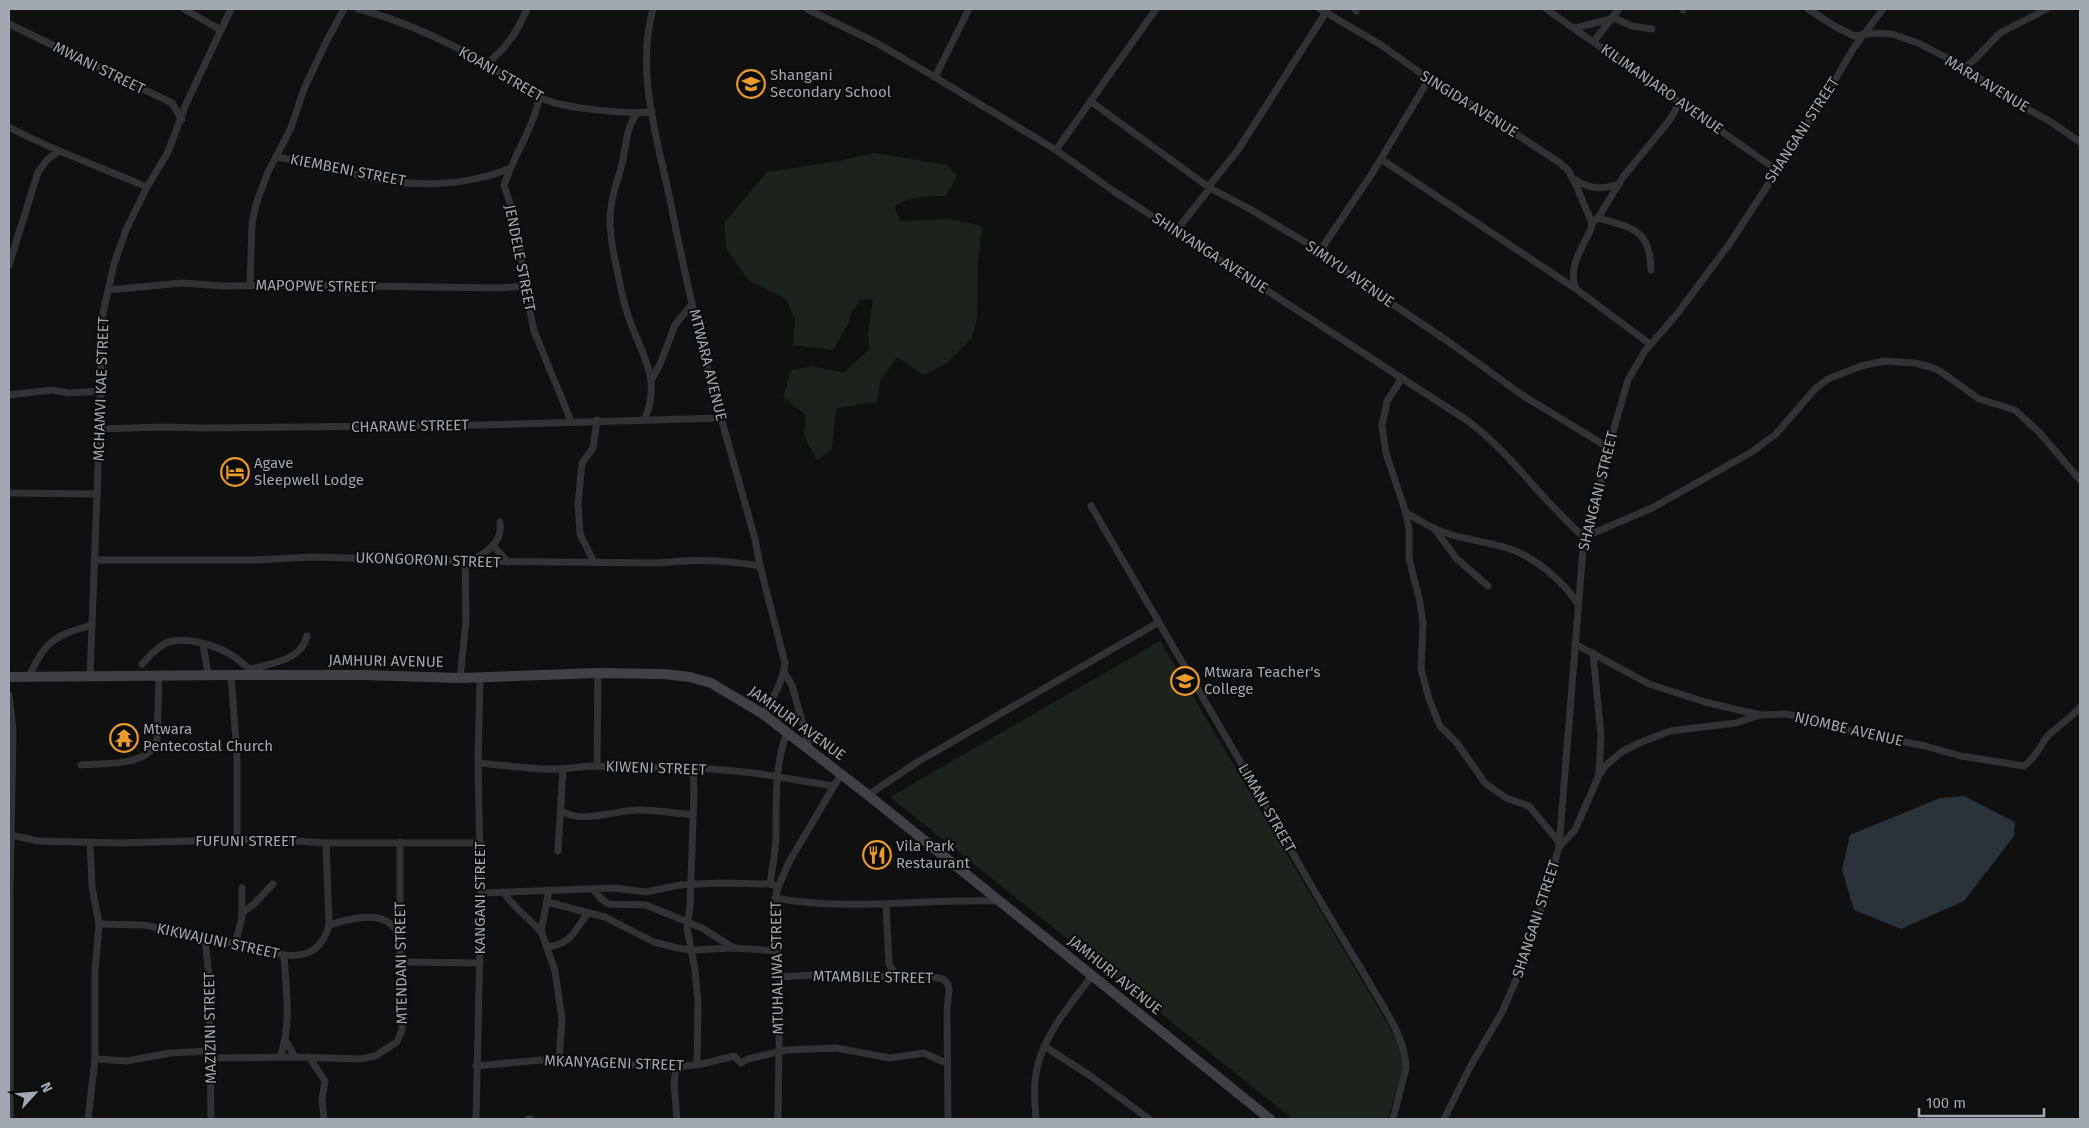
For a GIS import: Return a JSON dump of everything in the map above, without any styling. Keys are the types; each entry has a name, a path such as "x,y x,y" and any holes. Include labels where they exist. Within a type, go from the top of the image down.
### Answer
{"street":[{"path":"184,9 221,30"},
{"name":"MCHAMVI KAE STREET","path":"90,677 89,656 100,429 100,335 108,290 114,264 126,230 147,187 168,152 182,120 186,104 231,9"},
{"name":"KIEMBENI STREET","path":"250,285 252,224 256,204 291,128 298,103 326,42 344,9"},
{"name":"KOANI STREET","path":"358,9 408,24 486,64 539,97 581,107 637,113 652,112"},
{"path":"486,64 514,37 527,9"},
{"name":"MTWARA AVENUE","path":"653,9 648,33 646,58 652,112 683,268 721,418 755,539 785,663 779,686 763,714"},
{"name":"SHINYANGA AVENUE","path":"806,9 875,42 1056,150 1089,175 1468,421 1493,441 1558,513 1584,537"},
{"path":"935,78 969,9"},
{"path":"1056,150 1156,9"},
{"name":"KILIMANJARO AVENUE","path":"1546,9 1777,170"},
{"path":"1594,41 1618,9"},
{"name":"MARA AVENUE","path":"1808,9 1848,34 1862,36 1876,33 1900,36 1965,67 2000,94 2051,122 2080,142"},
{"name":"SHANGANI STREET","path":"1444,1119 1470,1067 1502,1012 1517,978 1543,904 1559,844 1584,537 1600,486 1620,404 1632,370 1650,344 1677,314 1730,243 1825,97 1862,36 1883,9"},
{"path":"1965,67 2000,34 2047,9"},
{"path":"1176,231 1238,150 1269,103 1325,10"},
{"name":"SINGIDA AVENUE","path":"1325,10 1564,166 1595,221"},
{"path":"1575,28 1612,18 1632,26 1652,29"},
{"name":"MWANI STREET","path":"9,24 172,103 182,120"},
{"path":"1320,251 1381,159 1428,79"},
{"name":"JENDELE STREET","path":"539,97 533,122 509,169 504,186 510,202 519,244 534,331 571,421"},
{"name":"SIMIYU AVENUE","path":"1090,101 1104,109 1210,187 1320,251 1361,283 1449,342 1544,410 1609,448"},
{"path":"1576,289 1572,274 1573,266 1595,221 1619,184 1669,121 1680,102"},
{"path":"637,113 627,137 622,164 611,202 611,227 616,268 628,315 645,355 652,379 651,402 645,419"},
{"path":"9,127 59,151 147,187"},
{"path":"9,266 38,172 47,160 59,151"},
{"name":"KIEMBENI STREET","path":"276,157 368,177 418,183 462,181 509,169"},
{"path":"1381,159 1576,289 1650,344"},
{"path":"1573,179 1591,188 1605,189 1619,184"},
{"path":"1595,221 1627,227 1640,234 1648,244 1651,270"},
{"name":"MAPOPWE STREET","path":"108,290 170,283 500,288 525,286"},
{"path":"652,379 661,362 675,325 692,304"},
{"path":"1584,537 1652,508 1750,452 1776,434 1815,389 1828,379 1861,366 1884,361 1915,363 1930,367 1940,371 1979,399 2015,410 2039,432 2080,480"},
{"path":"1402,378 1387,401 1382,426 1386,453 1406,513 1409,530 1409,558 1420,602 1423,624 1421,660 1423,678 1429,699 1440,726 1453,738 1485,782 1506,798 1529,806 1559,844"},
{"path":"9,396 52,390 69,393 101,391"},
{"name":"CHARAWE STREET","path":"100,429 480,425 597,420 721,418"},
{"path":"594,562 580,534 578,504 582,463 593,448 597,420"},
{"path":"9,493 97,494"},
{"name":"LIMANI STREET","path":"1092,506 1283,835 1306,878 1389,1015 1405,1054 1406,1068 1393,1119"},
{"path":"1406,513 1433,528 1464,539 1506,548 1519,553 1542,567 1564,587 1578,604"},
{"path":"460,678 466,621 468,562 493,546 500,536 500,522"},
{"path":"1433,528 1456,558 1488,586"},
{"path":"493,546 508,562"},
{"name":"UKONGORONI STREET","path":"94,560 243,560 313,557 468,562 727,562 760,566"},
{"path":"868,795 919,761 1159,622"},
{"path":"28,677 39,654 55,638 92,625"},
{"path":"142,664 167,642 187,641 220,648 235,656 246,667 252,669 289,658 304,646 307,636"},
{"path":"204,644 208,675"},
{"path":"1575,644 1627,673 1656,686 1718,705 1760,715"},
{"path":"1593,653 1601,734 1599,775"},
{"path":"9,670 9,677"},
{"path":"784,672 792,686 811,751"},
{"path":"597,766 598,673"},
{"name":"JAMHURI AVENUE","path":"9,677 231,675 480,678 598,673 664,674 690,677 711,683 763,714 868,795 1270,1119"},
{"path":"231,675 237,756 237,839"},
{"path":"81,765 121,763 151,751 156,746 158,739 159,676"},
{"name":"KANGANI STREET","path":"476,1119 481,893 478,763 480,678"},
{"path":"9,695 13,730 10,801 12,835 10,1119"},
{"name":"NJOMBE AVENUE","path":"1559,844 1575,830 1599,775 1606,765 1623,751 1664,733 1736,723 1760,715 1785,714 1810,718 1849,731 1925,746 1961,756 2024,766 2031,760 2048,736 2074,715 2080,707"},
{"path":"770,884 775,852 775,803 782,750 787,732"},
{"name":"KIWENI STREET","path":"478,763 520,768 562,769 597,766 732,771 834,786"},
{"path":"558,851 562,769"},
{"name":"MKANYAGENI STREET","path":"476,1066 533,1061 676,1067 697,1065 698,1002 687,922 690,907 693,769"},
{"name":"MTUHALIWA STREET","path":"778,1119 780,976 774,908 778,887 789,862 841,774"},
{"path":"561,810 568,815 583,817 638,810 693,815"},
{"name":"FUFUNI STREET","path":"12,835 38,841 90,842 269,839 326,842 481,843"},
{"path":"88,1119 95,1059 95,971 98,924 92,887 90,842"},
{"name":"KIKWAJUNI STREET","path":"98,924 144,925 294,957 316,948 326,937 328,925 326,842"},
{"name":"MTENDANI STREET","path":"95,1059 127,1061 170,1053 367,1058 374,1056 397,1042 401,1036 402,1021 400,842"},
{"path":"242,914 274,884"},
{"path":"481,893 614,888 646,892 690,885 770,884 778,887"},
{"path":"235,945 242,914 242,888"},
{"path":"593,889 601,899 609,904 641,904 702,928 734,948"},
{"path":"549,890 541,923 542,934 556,971 562,1019 559,1061"},
{"path":"503,892 511,903 527,916 542,934"},
{"path":"776,898 822,904 1000,901"},
{"path":"546,902 605,918 624,925 654,942 677,948 692,950 734,948 777,951"},
{"path":"886,904 889,964 897,977"},
{"path":"547,947 558,946 568,941 588,913"},
{"path":"328,925 350,920 382,919 392,925 400,934"},
{"name":"MAZIZINI STREET","path":"206,938 209,978 210,1119"},
{"path":"280,1057 286,1041 287,997 284,956"},
{"path":"400,962 480,963"},
{"name":"MTAMBILE STREET","path":"780,976 846,974 940,978 948,984 949,994 946,1010 946,1119"},
{"path":"1036,1119 1035,1083 1044,1046 1065,1011 1092,976"},
{"path":"286,1041 295,1057"},
{"path":"1044,1046 1092,1077 1149,1119"},
{"path":"697,1065 734,1056 741,1063 748,1059 786,1050 836,1048 890,1058 924,1053 946,1063"},
{"path":"309,1057 325,1081 322,1099 324,1119"},
{"path":"676,1067 674,1084 677,1119"}],"shaded area":[{"path":"874,153 947,165 957,176 946,196 912,199 894,207 901,221 950,219 982,226 978,263 977,317 972,338 947,363 924,375 897,357 880,381 877,402 837,408 832,449 817,460 804,436 806,415 783,397 791,370 813,366 843,373 869,350 868,334 873,299 861,300 851,313 848,324 833,350 793,345 795,319 786,299 748,280 726,248 724,223 767,172 839,161"},
{"path":"1160,641 1402,1048 1402,1069 1388,1119 1293,1119 890,797"},
{"path":"1964,796 2015,822 2014,836 1964,901 1901,929 1854,910 1842,870 1850,835 1940,798"}],"place":[{"name":"Shangani Secondary School","path":"751,84"},
{"name":"Agave Sleepwell Lodge","path":"235,472"},
{"name":"Mtwara Teacher's College","path":"1185,681"},
{"name":"Mtwara Pentecostal Church","path":"124,738"},
{"name":"Vila Park Restaurant","path":"877,855"}]}
